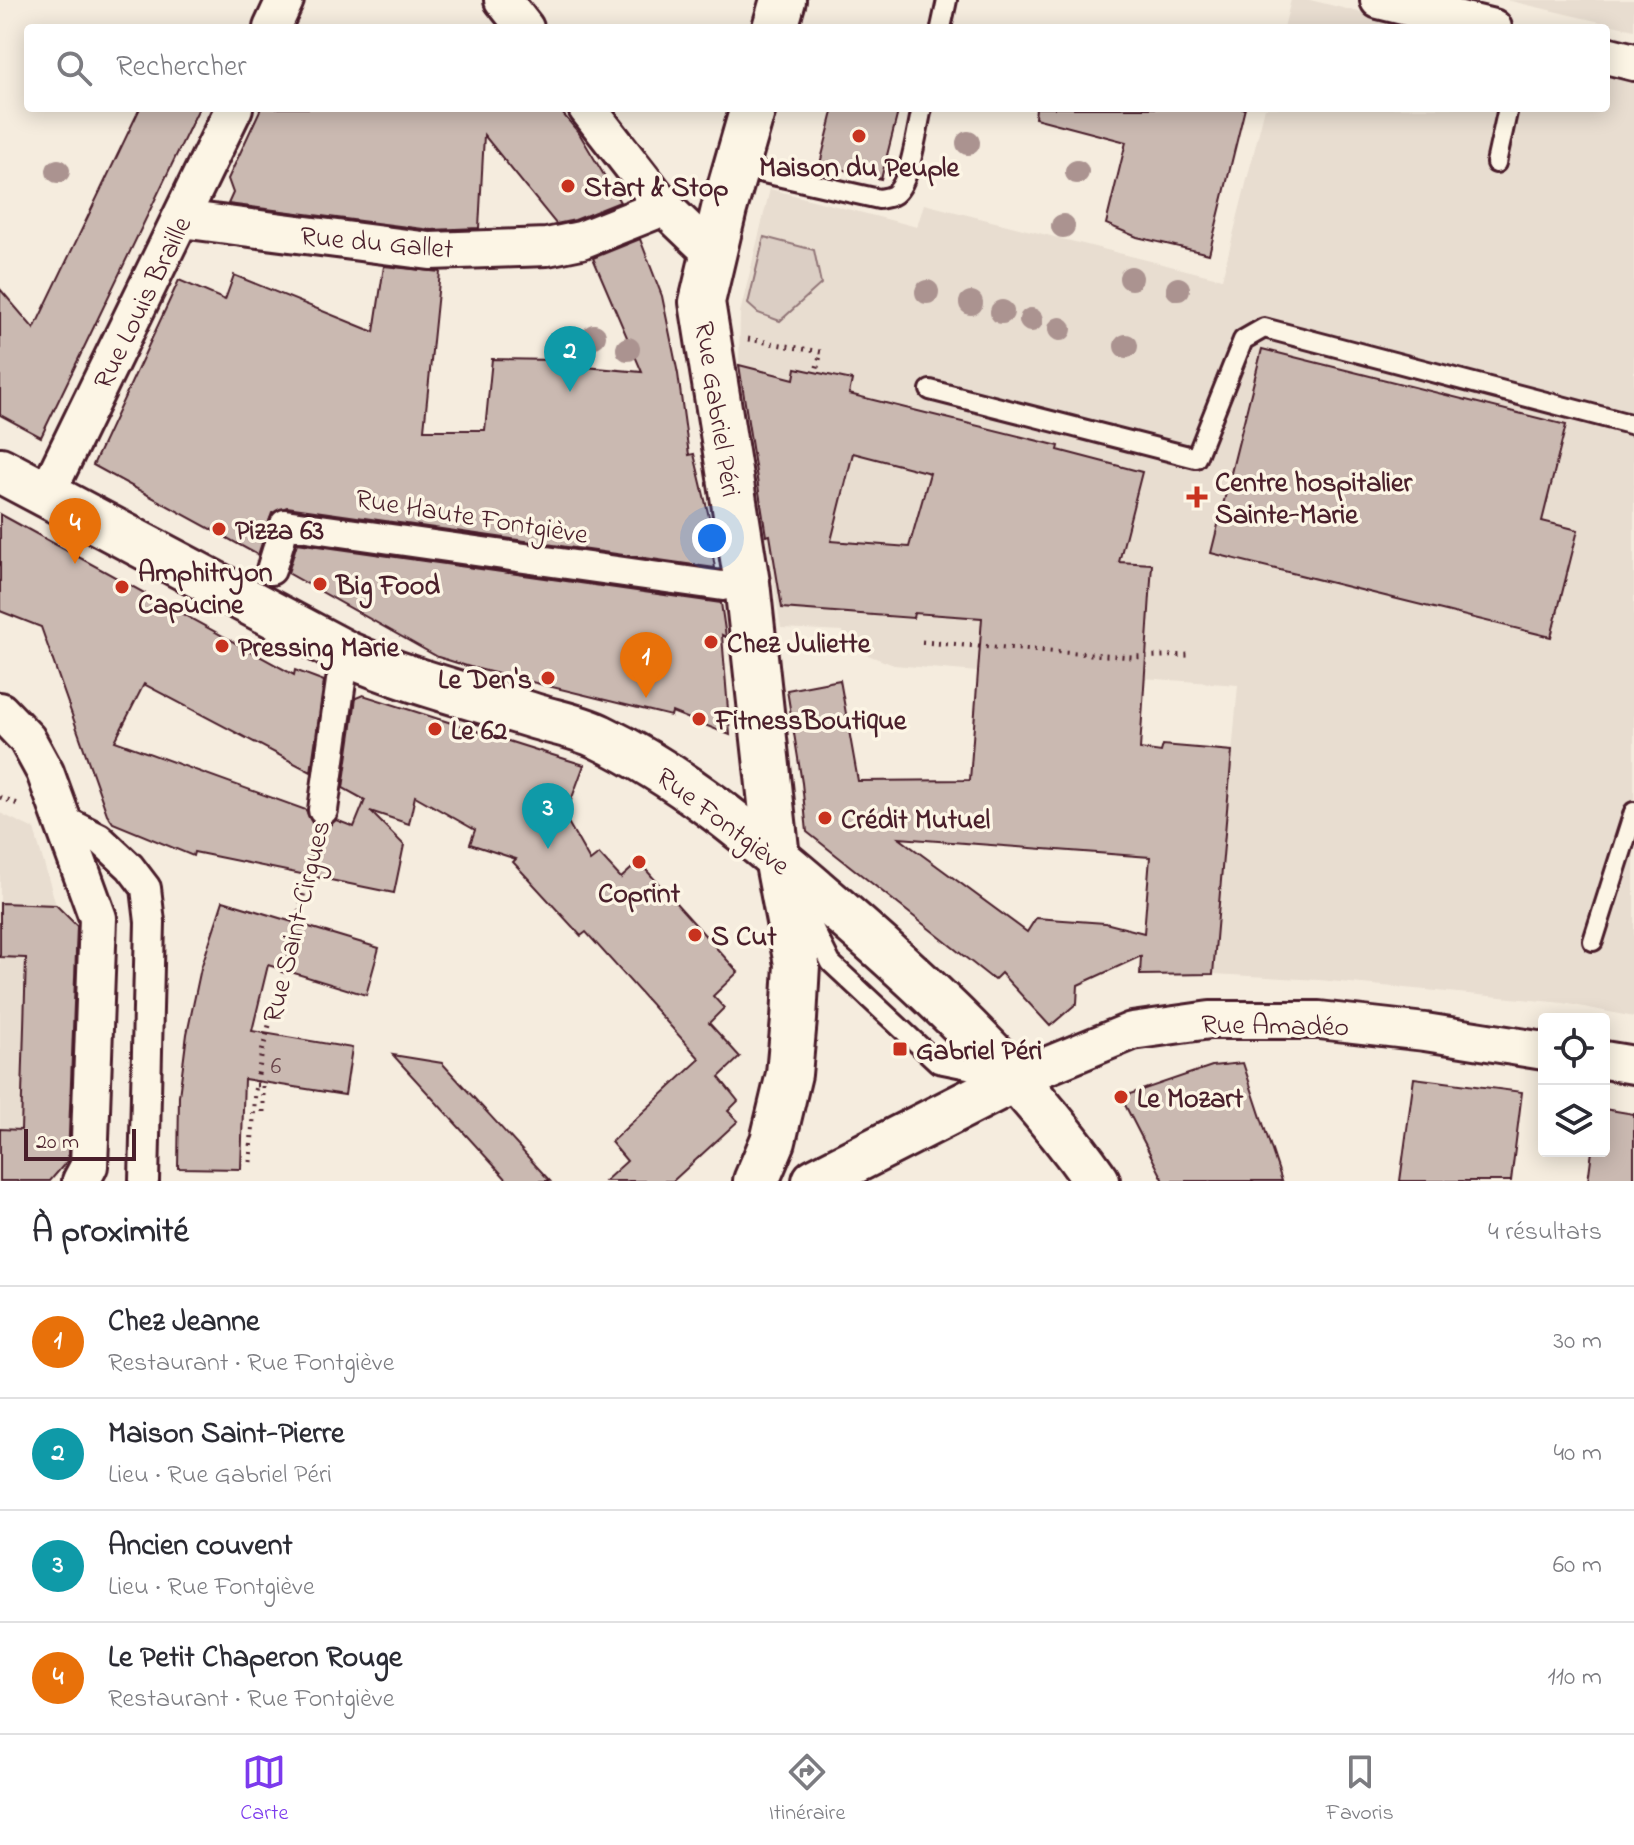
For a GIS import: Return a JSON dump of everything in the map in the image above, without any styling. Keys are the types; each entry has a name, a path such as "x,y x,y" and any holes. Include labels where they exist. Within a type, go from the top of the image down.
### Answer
{"main road":[{"path":"776,24 783,0"},
{"name":"Rue Gabriel Péri","path":"752,112 702,302 735,585 777,858 797,964 789,1074 773,1141 756,1181"},
{"name":"Rue Fontgiève","path":"0,470 46,495 262,588 381,669 597,735 651,763 703,797 777,858 853,922 974,1035 1061,1130 1097,1181"},
{"path":"815,1181 1015,1079"}],"street":[{"path":"274,24 285,0"},
{"path":"503,0 522,24"},
{"path":"1379,0 1477,24"},
{"path":"1610,56 1634,62"},
{"name":"Rue Louis Braille","path":"46,495 188,224 232,112"},
{"path":"589,112 654,217 713,254"},
{"name":"Rue du Gallet","path":"188,224 430,251 547,247 641,218 654,217"},
{"path":"262,588 285,524 735,585"},
{"name":"Rue Saint-Cirgues","path":"323,810 341,681"},
{"path":"0,711 27,739 45,772 98,918 85,1174"},
{"path":"63,820 99,838 130,867 146,888 150,922 144,1181"},
{"name":"Rue Amadéo","path":"1015,1079 1132,1031 1210,1020 1319,1020 1425,1032 1538,1050"},
{"path":"1610,1061 1634,1065"}],"lane":[{"path":"942,24 947,0"},
{"path":"737,167 879,199 895,195 909,165 921,112"},
{"path":"1496,163 1507,112"},
{"path":"930,390 1196,458 1243,340 1264,328 1634,425"},
{"name":"Rue Haute Fontgiève","path":"262,588 284,515 735,585"},
{"path":"1593,941 1634,812"}],"path":[{"path":"739,337 821,352 816,371"},
{"path":"922,642 1133,657 1191,655"},
{"name":"Rue Saint-Cirgues","path":"250,1162 262,1052 316,855 323,810"},
{"path":"256,1085 263,1085 265,1091 263,1116"}],"shaded area":[{"path":"1291,0 1310,0 1408,24 1285,24"},
{"path":"1507,0 1634,0 1634,30 1610,24"},
{"name":"Centre hospitalier Sainte-Marie","path":"1610,73 1634,79 1634,1017 1564,1003 1319,980 1213,974 1238,685 979,666 978,672 894,665 844,646 843,631 781,628 739,365 740,313 770,189 917,227 924,204 1222,279 1264,112 1610,112"},
{"path":"764,237 814,250 821,284 780,321 758,313 748,304"},
{"path":"0,813 34,829 56,905 83,933 74,1158 50,1181 0,1181"}],"building":[{"path":"138,112 197,112 41,437 0,415 0,289 34,329"},
{"path":"259,112 561,112 579,133 620,202 556,224 484,135 479,228 431,230 228,204 233,193 228,179"},
{"name":"Maison du Peuple","path":"833,112 898,112 881,179 820,164"},
{"path":"1036,112 1244,112 1209,254 1137,237 1106,224 1126,142 1035,118"},
{"path":"640,239 662,296 678,374 689,455 694,454 715,542 711,543 715,568 287,507 272,513 258,555 93,465 179,280 225,300 234,275 374,332 384,266 440,272 424,430 485,430 492,359 552,360 552,364 642,372 593,258"},
{"path":"1262,349 1566,425 1542,521 1578,530 1551,637 1211,553"},
{"path":"739,365 794,379 796,368 852,380 849,394 1059,446 1058,450 1142,472 1119,562 1152,564 1140,749 1161,752 1163,745 1232,751 1213,974 1140,975 1141,956 1078,985 1077,1003 1050,1026 1001,973 994,980 807,832 787,690 840,680 858,781 970,780 982,618 914,613 913,618 782,608 770,535 766,536","holes":["853,453 930,473 909,547 831,541","899,838 1150,857 1144,933 1105,923 1036,918 1027,932"]},
{"path":"0,514 294,675 295,670 324,681 311,772 144,684 115,741 306,810 312,823 321,827 336,820 354,827 365,800 343,788 356,698 363,695 584,765 565,817 590,861 599,854 621,878 639,862 738,972 713,996 724,1008 709,1023 740,1057 719,1077 738,1101 728,1111 738,1121 673,1181 605,1181 627,1161 611,1142 700,1059 586,932 581,936 513,862 516,859 470,844 475,830 415,796 409,824 370,811 404,845 394,893 194,852 193,856 113,823 107,814 41,627 0,611"},
{"path":"297,543 721,603 726,637 722,635 730,735 672,712 671,716 438,657 288,573"},
{"path":"223,901 379,948 366,995 268,965 252,1031 352,1048 345,1095 244,1079 241,1169 178,1168 179,1096 187,1034 201,968"},
{"path":"0,903 56,905 77,926 68,1160 50,1181 0,1181 0,1129 21,1130 26,958 0,957"},
{"path":"393,1055 442,1063 550,1181 508,1181"},
{"path":"1243,1063 1282,1181 1164,1181 1121,1097 1212,1066"},
{"path":"1414,1078 1522,1092 1511,1181 1400,1181"},
{"path":"1610,1110 1634,1114 1634,1181 1588,1181 1591,1157 1610,1157"}],"place":[{"name":"Maison du Peuple","path":"859,136"},
{"name":"Start & Stop","path":"568,186"},
{"name":"Maison Saint-Pierre","path":"570,392"},
{"name":"Centre hospitalier Sainte-Marie","path":"1197,497"},
{"name":"Pizza 63","path":"219,529"},
{"name":"Le Petit Chaperon Rouge","path":"75,564"},
{"name":"Big Food","path":"320,584"},
{"name":"Amphitryon Capucine","path":"122,587"},
{"name":"Chez Juliette","path":"711,642"},
{"name":"Pressing Marie","path":"222,646"},
{"name":"Le Den's","path":"548,678"},
{"name":"Chez Jeanne","path":"646,698"},
{"name":"FitnessBoutique","path":"699,719"},
{"name":"Le 62","path":"435,729"},
{"name":"Crédit Mutuel","path":"825,818"},
{"name":"Ancien couvent","path":"548,849"},
{"name":"Coprint","path":"639,862"},
{"name":"S Cut","path":"695,935"},
{"name":"Gabriel Péri","path":"900,1049"},
{"name":"Le Mozart","path":"1121,1097"}]}
